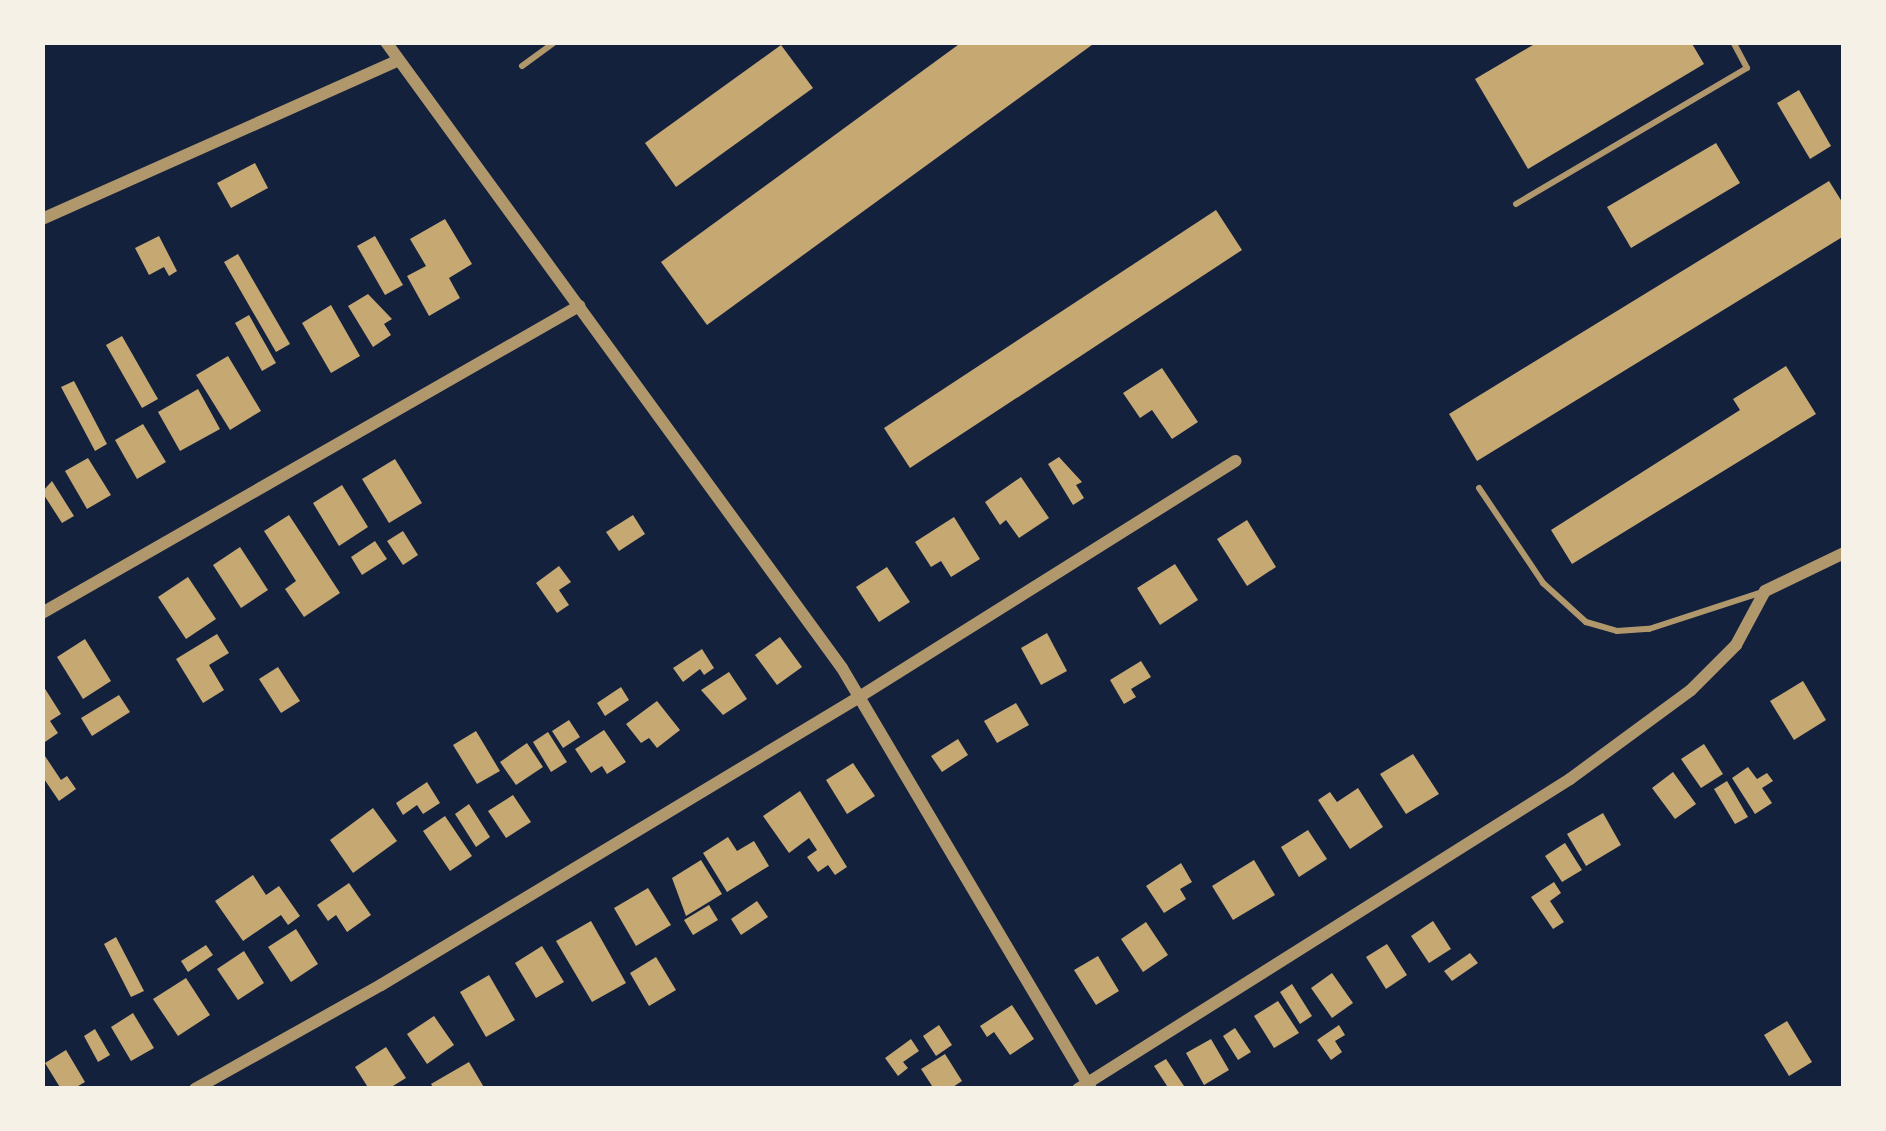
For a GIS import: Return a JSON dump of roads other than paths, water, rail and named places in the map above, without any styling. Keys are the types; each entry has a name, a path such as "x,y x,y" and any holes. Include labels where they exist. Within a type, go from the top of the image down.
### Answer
{"street":[{"path":"386,42 842,668 1085,1087 1570,779 1691,690 1736,645 1765,591 1844,553"},
{"path":"42,220 397,61"},
{"path":"42,613 579,306"},
{"path":"195,1089 381,985 856,699 1235,461"}],"lane":[{"path":"522,66 555,42"},
{"path":"1516,204 1747,68 1733,42"},
{"path":"1479,488 1544,583 1586,622 1617,631 1648,629 1765,591"}]}
